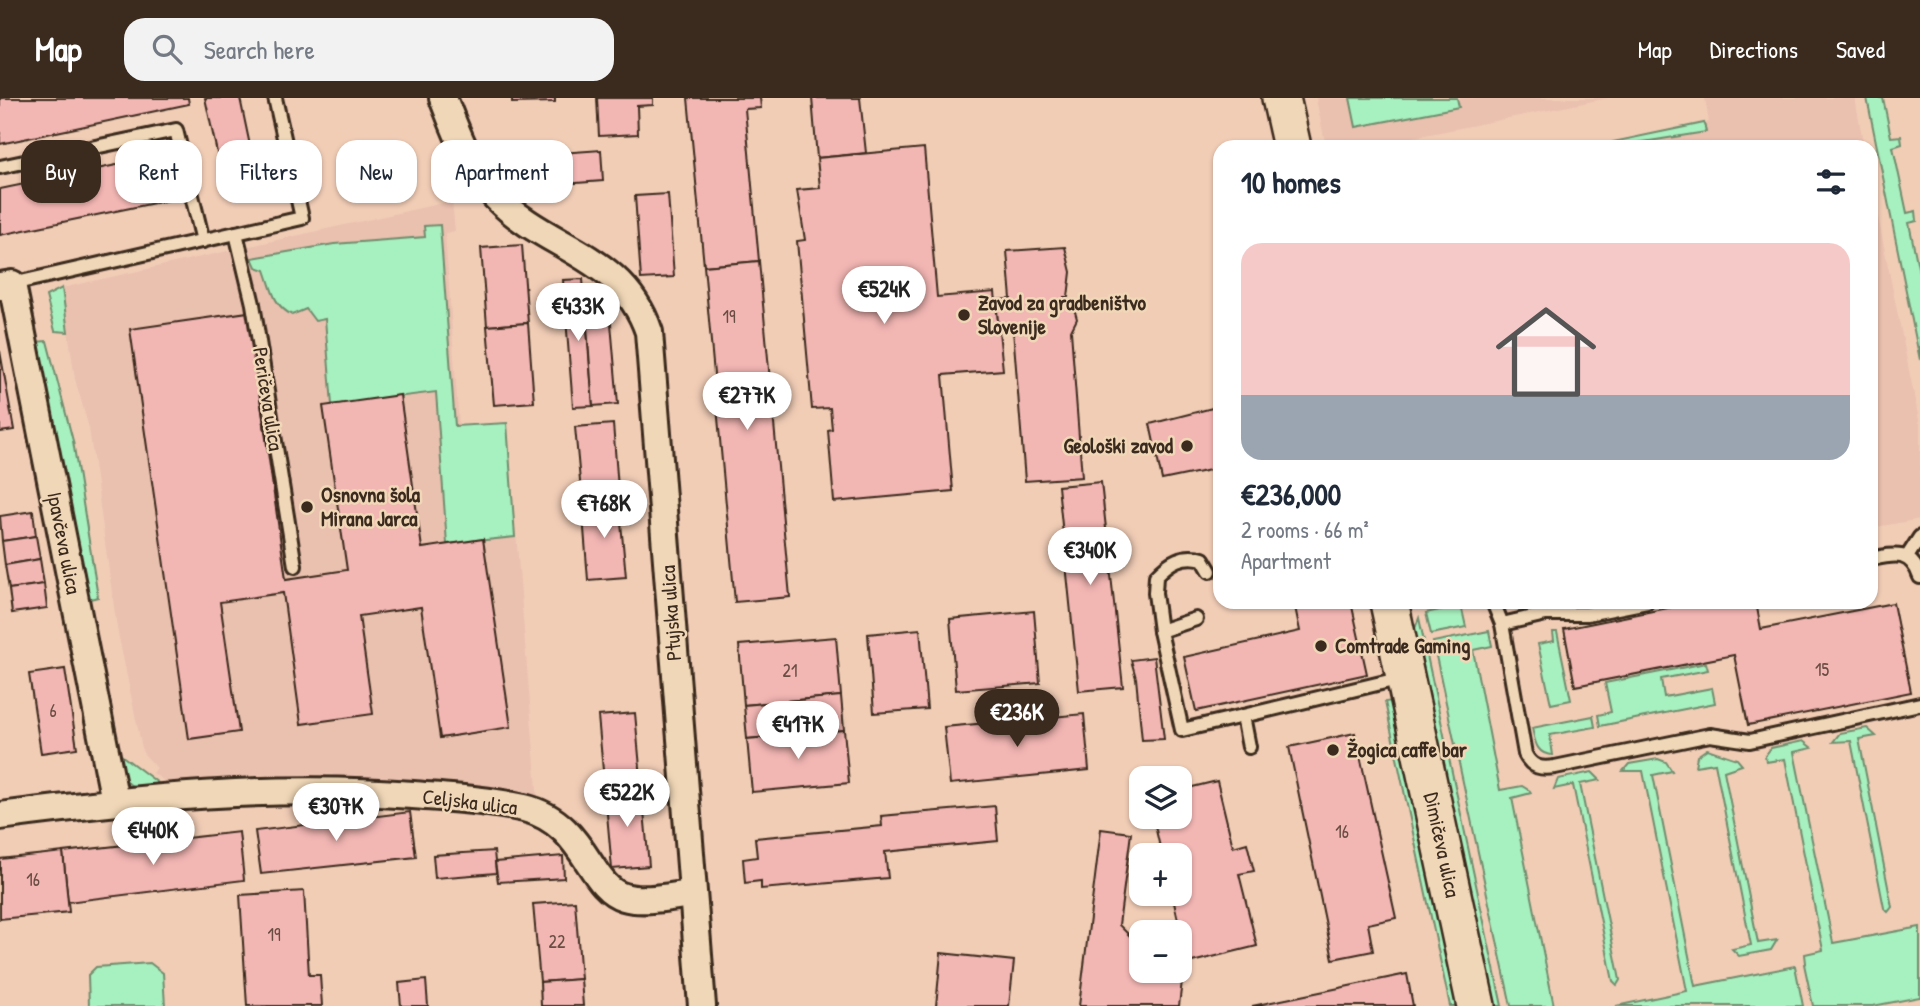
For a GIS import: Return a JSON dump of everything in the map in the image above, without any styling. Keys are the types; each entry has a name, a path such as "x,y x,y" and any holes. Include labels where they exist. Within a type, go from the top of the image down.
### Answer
{"street":[{"name":"Ptujska ulica","path":"443,98 467,156 495,196 522,219 617,279 636,301 649,332 702,1006"},
{"path":"1281,98 1290,140"},
{"name":"Ipavčeva ulica","path":"6,285 115,801"},
{"name":"Dimičeva ulica","path":"1391,609 1476,1006"},
{"name":"Celjska ulica","path":"0,816 166,795 284,790 384,793 522,808 537,812 564,828 582,848 605,885 615,894 629,898 692,894"}],"lane":[{"path":"6,285 302,218 275,98"},
{"path":"0,167 176,130 203,241"},
{"name":"Peričeva ulica","path":"236,233 253,304 295,566"},
{"path":"1907,557 1920,537"},
{"path":"1878,558 1894,555 1907,557 1920,577"},
{"path":"1210,571 1203,559 1192,556 1178,559 1156,576 1154,593 1160,631 1182,730 1406,677"},
{"path":"1496,609 1502,624 1525,754 1529,762 1539,768 1710,735 1750,741 1919,705"},
{"path":"1502,624 1546,614 1587,614 1612,609"},
{"path":"1160,631 1196,619"},
{"path":"1243,716 1249,747"}],"shaded area":[{"path":"1316,98 1608,98 1401,140 1325,140"},
{"path":"1705,98 1855,98 1863,140 1623,140 1709,122"},
{"name":"Osnovna šola Mirana Jarca","path":"452,203 455,231 445,233 459,426 507,423 538,802 460,789 458,782 434,780 432,787 335,780 333,774 325,774 324,780 167,783 153,773 157,768 143,753 117,628 89,428 75,379 62,288"},
{"path":"1878,217 1920,425 1920,519 1878,527"}],"green space":[{"path":"1350,98 1457,98 1459,107 1356,127"},
{"path":"1867,98 1883,98 1891,137 1901,136 1902,144 1893,147 1907,213 1916,211 1917,221 1909,223 1920,277 1920,360 1878,152 1878,140 1875,140"},
{"path":"1704,123 1706,132 1656,140 1623,140"},
{"path":"440,225 455,426 507,423 515,537 447,544 436,392 332,405 325,319 315,321 306,309 292,315 286,311 274,296 265,270 256,267 252,258 334,244 425,237 424,226"},
{"path":"62,288 68,332 55,331 46,296"},
{"path":"47,341 73,441 98,597 86,600 35,342"},
{"path":"1462,609 1466,627 1431,634 1426,613"},
{"path":"1419,618 1502,1006 1495,1006 1414,631"},
{"path":"1489,631 1492,646 1473,650 1500,790 1522,786 1531,793 1512,798 1554,1006 1511,1006 1433,642"},
{"path":"1553,632 1557,632 1571,700 1551,704 1538,644 1554,641"},
{"path":"1706,663 1708,670 1661,679 1664,697 1712,688 1715,703 1600,726 1598,715 1611,712 1605,683"},
{"path":"1392,701 1458,1006 1450,1006 1385,702"},
{"path":"1593,716 1595,727 1550,735 1553,755 1543,753 1537,746 1532,728"},
{"path":"1867,728 1876,736 1859,739 1892,907 1888,912 1884,908 1851,741 1833,742 1840,733"},
{"path":"1803,741 1812,748 1794,752 1833,943 1920,927 1920,997 1873,1006 1813,1006 1804,964 1805,954 1823,950 1785,759 1766,762 1765,756 1771,748"},
{"path":"1707,749 1737,759 1742,765 1724,771 1758,943 1777,940 1771,950 1739,956 1732,949 1751,945 1715,763 1695,766 1697,756"},
{"path":"121,755 162,786 131,785 124,776 119,757"},
{"path":"1658,759 1666,762 1672,771 1653,775 1695,986 1795,966 1803,1006 1616,1006 1687,991 1643,771 1623,771 1629,764"},
{"path":"1592,772 1600,780 1580,784 1620,980 1617,985 1613,981 1573,785 1554,789 1558,779"},
{"path":"150,963 163,973 165,1006 89,1006 88,975 96,967"}],"building":[{"path":"0,98 188,98 189,104 0,144"},
{"path":"205,98 240,98 249,140 216,140 216,148"},
{"path":"512,98 555,98 555,102 512,103"},
{"path":"597,98 653,98 653,105 637,106 638,134 599,136"},
{"path":"688,98 760,98 761,108 745,109 759,261 704,266"},
{"path":"812,98 860,98 866,153 817,158"},
{"path":"924,148 937,297 995,292 1003,370 943,375 953,491 834,502 828,430 832,429 830,408 812,409 797,241 805,240 797,190 820,188 817,158"},
{"path":"601,150 603,181 573,183 573,152"},
{"path":"115,165 115,203 155,203 0,235 0,189 21,185 21,203 101,203 101,168"},
{"path":"668,194 674,277 641,279 635,196"},
{"path":"522,245 528,323 487,326 481,248"},
{"path":"1065,247 1071,272 1068,297 1064,297 1064,305 1074,308 1077,319 1071,331 1082,477 1025,481 1013,330 999,331 996,300 1011,299 1007,251"},
{"path":"759,261 790,597 735,602 704,266"},
{"path":"583,279 593,406 573,407 563,280"},
{"path":"248,312 286,579 347,570 323,406 400,395 422,548 483,539 511,727 440,738 421,607 359,616 373,714 301,724 283,593 220,602 239,732 189,739 130,329"},
{"path":"610,312 618,404 593,406 586,313"},
{"path":"528,323 534,402 494,405 487,326"},
{"path":"0,351 14,430 0,432"},
{"name":"Geološki zavod","path":"1213,408 1213,469 1162,480 1150,424"},
{"path":"613,424 619,501 582,503 575,427"},
{"path":"1101,482 1123,687 1079,691 1058,486"},
{"path":"619,501 626,577 588,580 582,503"},
{"path":"33,511 36,536 2,541 0,516"},
{"path":"36,536 40,559 5,565 2,541"},
{"path":"40,559 44,584 9,589 5,565"},
{"path":"44,584 47,608 12,613 9,589"},
{"path":"1893,603 1911,692 1748,725 1734,655 1575,686 1564,629 1663,609 1757,609 1761,629 1863,609 1878,609 1878,606"},
{"path":"1295,609 1353,609 1367,674 1196,711 1184,657 1300,631"},
{"path":"1034,611 1040,683 956,690 950,619"},
{"path":"920,629 927,709 874,713 868,634"},
{"path":"836,637 841,696 744,705 739,645"},
{"path":"1154,657 1164,739 1142,740 1136,678 1131,660"},
{"path":"65,669 77,748 41,753 29,674"},
{"path":"841,696 844,730 747,739 744,705"},
{"path":"635,713 642,789 605,792 598,716"},
{"path":"1084,714 1089,770 950,784 944,727"},
{"path":"844,730 849,783 752,792 747,739"},
{"path":"1355,733 1396,918 1368,924 1373,951 1333,959 1289,747"},
{"path":"1217,781 1233,847 1247,843 1254,871 1239,874 1257,946 1192,962 1192,920 1178,920 1175,906 1192,906 1192,843 1159,843 1156,829 1192,829 1192,787"},
{"path":"642,789 649,866 612,869 605,792"},
{"path":"995,806 998,841 885,852 888,878 761,889 761,881 745,883 743,859 757,857 755,838 882,826 881,816"},
{"path":"410,812 416,857 261,874 255,831"},
{"path":"1101,829 1131,833 1119,925 1129,935 1129,983 1182,983 1179,1006 1079,1006"},
{"path":"239,832 244,880 68,902 63,852"},
{"path":"494,851 496,873 435,878 433,855"},
{"path":"63,852 69,912 0,919 0,859"},
{"path":"563,856 564,878 498,882 495,862"},
{"path":"304,891 309,975 320,975 322,1006 247,1006 240,895"},
{"path":"575,901 581,979 540,982 533,904"},
{"path":"941,953 1014,961 1009,1006 936,1006"},
{"path":"1407,974 1413,1006 1252,1006"},
{"path":"581,979 583,1006 541,1006 540,982"},
{"path":"426,980 428,1006 401,1006 399,983"}],"place":[{"name":"Zavod za gradbeništvo Slovenije","path":"964,315"},
{"name":"Geološki zavod","path":"1187,446"},
{"name":"Osnovna šola Mirana Jarca","path":"307,507"},
{"name":"Comtrade Gaming","path":"1321,646"},
{"name":"Žogica caffe bar","path":"1333,750"}]}
